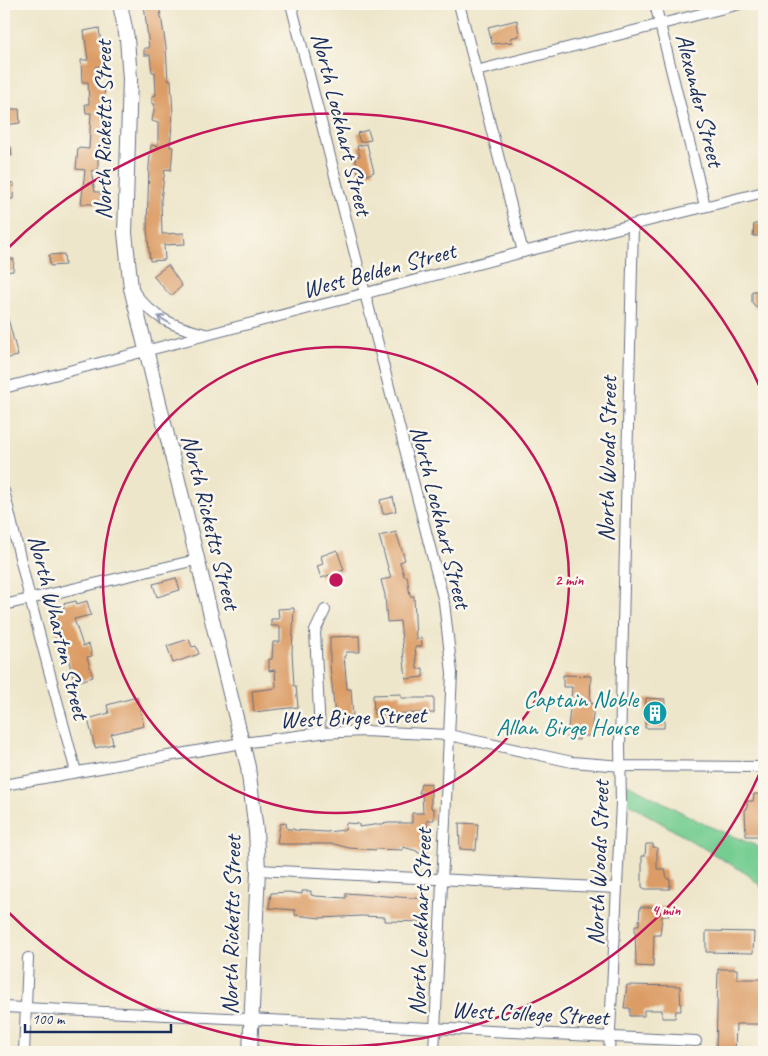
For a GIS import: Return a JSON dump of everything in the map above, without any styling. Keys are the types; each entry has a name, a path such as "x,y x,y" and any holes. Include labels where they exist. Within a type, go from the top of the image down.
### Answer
{"street":[{"name":"North Ricketts Street","path":"120,4 127,38 130,79 125,233 131,288 242,743 256,831 258,870 250,1052"},
{"name":"North Lockhart Street","path":"291,4 444,602 452,672 434,1052"},
{"path":"459,4 523,252"},
{"name":"Alexander Street","path":"655,4 705,206"},
{"path":"476,71 740,4"},
{"name":"West Belden Street","path":"4,388 523,252 764,192"},
{"name":"North Woods Street","path":"609,1052 622,766 620,746 633,226"},
{"path":"131,288 145,307 161,319 177,328 208,335"},
{"name":"North Wharton Street","path":"4,491 30,599 76,772"},
{"path":"4,605 196,560"},
{"path":"320,733 315,631 325,610"},
{"name":"West Birge Street","path":"4,785 242,743 320,733 409,731 449,734 572,762 622,766 764,767"},
{"path":"258,870 617,888"},
{"path":"24,1052 28,958"},
{"name":"West College Street","path":"4,1007 696,1041"}],"green space":[{"path":"628,784 706,825 764,849 764,889 747,874 626,802"}],"building":[{"path":"144,4 159,4 166,47 168,80 171,80 173,113 170,147 173,147 171,170 165,169 161,200 162,234 184,233 185,244 164,245 165,260 150,261 147,229 149,166 151,145 158,146 158,123 152,121 155,104 152,104 152,96 156,95 155,72 152,72 150,55 144,55 144,48 149,48"},
{"path":"517,20 519,36 510,38 513,42 492,44 488,27"},
{"path":"99,28 104,66 95,67 97,88 104,88 106,112 103,133 106,134 103,159 98,158 98,171 91,171 95,192 101,192 102,204 81,204 85,170 76,169 78,148 89,149 91,113 86,113 85,104 89,104 88,82 82,82 81,60 88,60 84,31"},
{"path":"4,109 19,109 20,123 4,125"},
{"path":"368,130 371,140 360,142 357,133"},
{"path":"4,142 11,147 12,156 4,155"},
{"path":"367,144 374,172 367,175 365,170 358,172 355,157 360,156 357,146"},
{"path":"4,182 14,183 13,199 4,198"},
{"path":"754,224 763,224 762,236 753,236"},
{"path":"64,254 65,265 50,266 49,255"},
{"path":"4,259 14,259 13,271 4,272"},
{"path":"168,265 182,286 171,296 153,276"},
{"path":"752,291 764,291 764,307 755,307 752,302"},
{"path":"7,315 18,356 4,359 4,316"},
{"path":"393,497 396,511 383,514 380,500"},
{"path":"396,532 405,560 400,562 404,576 407,576 410,596 414,596 416,639 421,638 422,646 415,647 417,669 423,668 423,677 406,679 400,621 387,622 385,595 381,580 391,578 379,536"},
{"path":"337,550 344,570 321,578 317,566 323,564 321,556"},
{"path":"176,578 180,590 157,597 153,584"},
{"path":"76,601 77,604 87,601 91,615 74,619 83,646 89,644 92,656 87,657 93,677 74,683 64,639 60,641 56,629 60,628 55,611 64,609 63,604"},
{"path":"294,608 292,653 294,686 296,686 298,707 254,712 252,691 276,688 275,670 269,671 269,659 272,659 273,642 280,642 280,626 271,626 271,619 279,619 278,609"},
{"path":"359,636 360,652 346,652 346,656 344,656 347,689 351,689 353,716 335,717 330,664 330,637"},
{"path":"189,639 192,647 196,646 199,654 173,663 167,646"},
{"path":"563,675 591,676 590,703 594,704 591,736 580,736 579,740 567,739 572,687 563,687"},
{"path":"401,694 401,698 434,698 434,713 374,714 373,695"},
{"path":"137,697 144,726 111,734 113,744 95,748 88,719 109,713 107,705"},
{"name":"Captain Noble Allan Birge House","path":"646,698 665,699 664,728 645,728"},
{"path":"421,783 431,784 431,808 434,809 434,820 427,820 428,853 418,853 403,847 403,850 376,850 349,848 334,844 277,844 280,824 286,823 287,829 326,832 345,830 346,823 359,824 359,827 389,823 412,823 412,813 423,813 422,793 419,793"},
{"path":"754,794 764,794 764,836 746,836 745,809 747,809 747,801 753,801"},
{"path":"459,823 478,824 476,850 460,849"},
{"path":"646,844 653,844 653,847 657,848 657,869 665,869 667,879 670,879 670,889 645,889 642,887 642,856 645,856"},
{"path":"302,891 311,891 311,895 315,896 346,898 346,893 426,899 426,922 385,921 385,917 362,916 320,918 295,915 295,910 269,908 271,893 288,892 302,894"},
{"path":"640,907 669,907 669,916 662,916 660,935 654,935 653,967 636,966 635,925 639,925"},
{"path":"706,931 754,932 753,953 706,952"},
{"path":"718,969 737,969 737,979 764,979 764,1024 736,1024 735,1052 716,1052"},
{"path":"627,985 680,986 681,1011 676,1011 675,1018 662,1018 662,1010 644,1010 644,1016 630,1016 630,1008 624,1008"}],"place":[{"name":"Captain Noble Allan Birge House","path":"655,713"}]}
